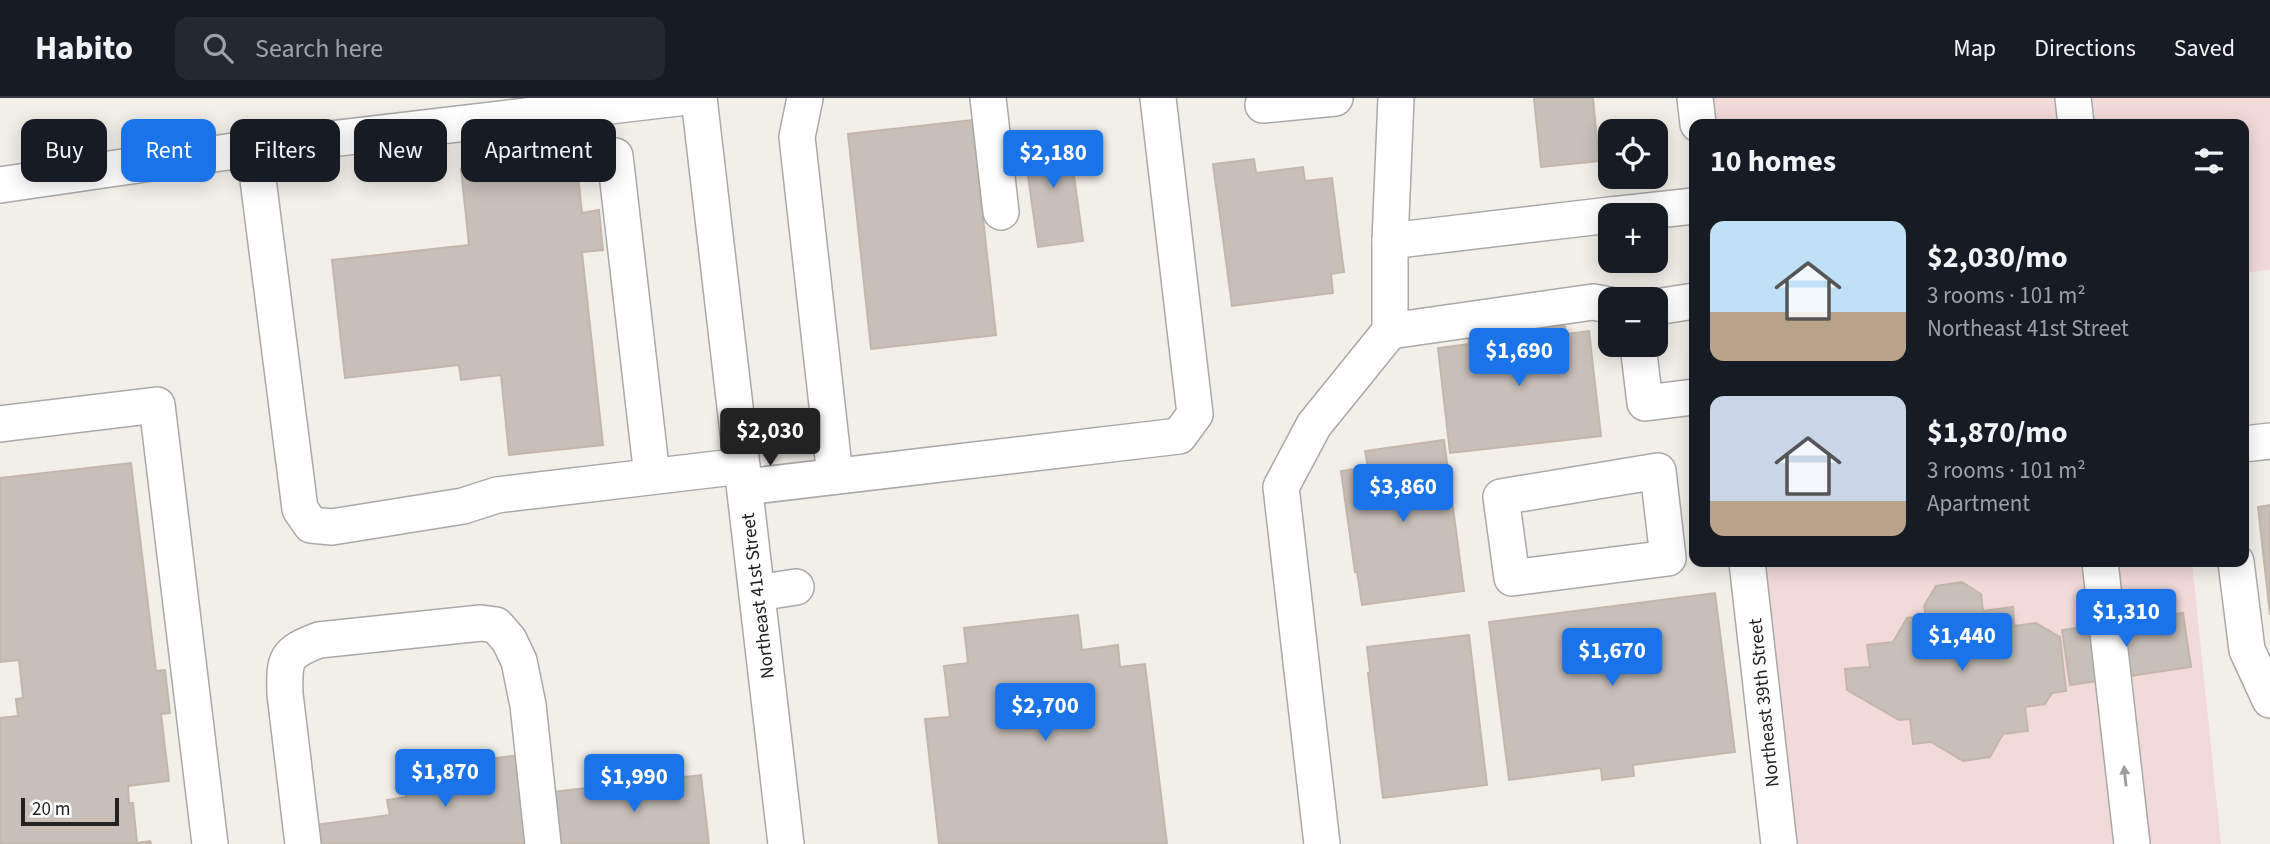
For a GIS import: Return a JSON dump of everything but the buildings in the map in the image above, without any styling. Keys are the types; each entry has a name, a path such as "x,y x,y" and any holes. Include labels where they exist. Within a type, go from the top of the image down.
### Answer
{"street":[{"path":"340,138 678,98"},
{"name":"Northeast 41st Street","path":"699,98 786,844"},
{"path":"805,98 797,137 835,476"},
{"path":"988,98 1000,212"},
{"path":"258,182 300,509 311,525 332,527 463,506 497,495 652,476 835,476 1180,436 1195,414 1158,98"},
{"path":"1263,105 1335,98"},
{"path":"1322,844 1282,487 1314,425 1390,331 1390,241 1396,98"},
{"path":"1695,98 1697,119"},
{"path":"2073,98 2075,119"},
{"path":"0,185 230,151"},
{"path":"616,165 652,476"},
{"path":"1668,209 1689,207"},
{"path":"1390,241 1598,216"},
{"path":"1668,305 1689,302"},
{"path":"1390,331 1598,303"},
{"path":"1639,357 1645,403 1689,398"},
{"path":"0,424 158,405 210,844"},
{"path":"2249,443 2270,441"},
{"path":"1658,471 1679,511 1668,558 1512,578 1501,497 1658,471"},
{"name":"Northeast 39th Street","path":"1748,567 1779,844"},
{"path":"2101,567 2132,844"},
{"path":"2237,567 2247,650 2270,700"},
{"path":"757,593 796,587"},
{"path":"303,844 285,694 284,669 288,657 300,647 319,640 481,624 496,625 509,640 519,661 527,705 542,844"}],"shaded area":[{"path":"1710,98 2270,98 2270,270 2249,272 2249,119 1712,119"},
{"path":"1764,567 2193,567 2221,844 1795,844"}]}
